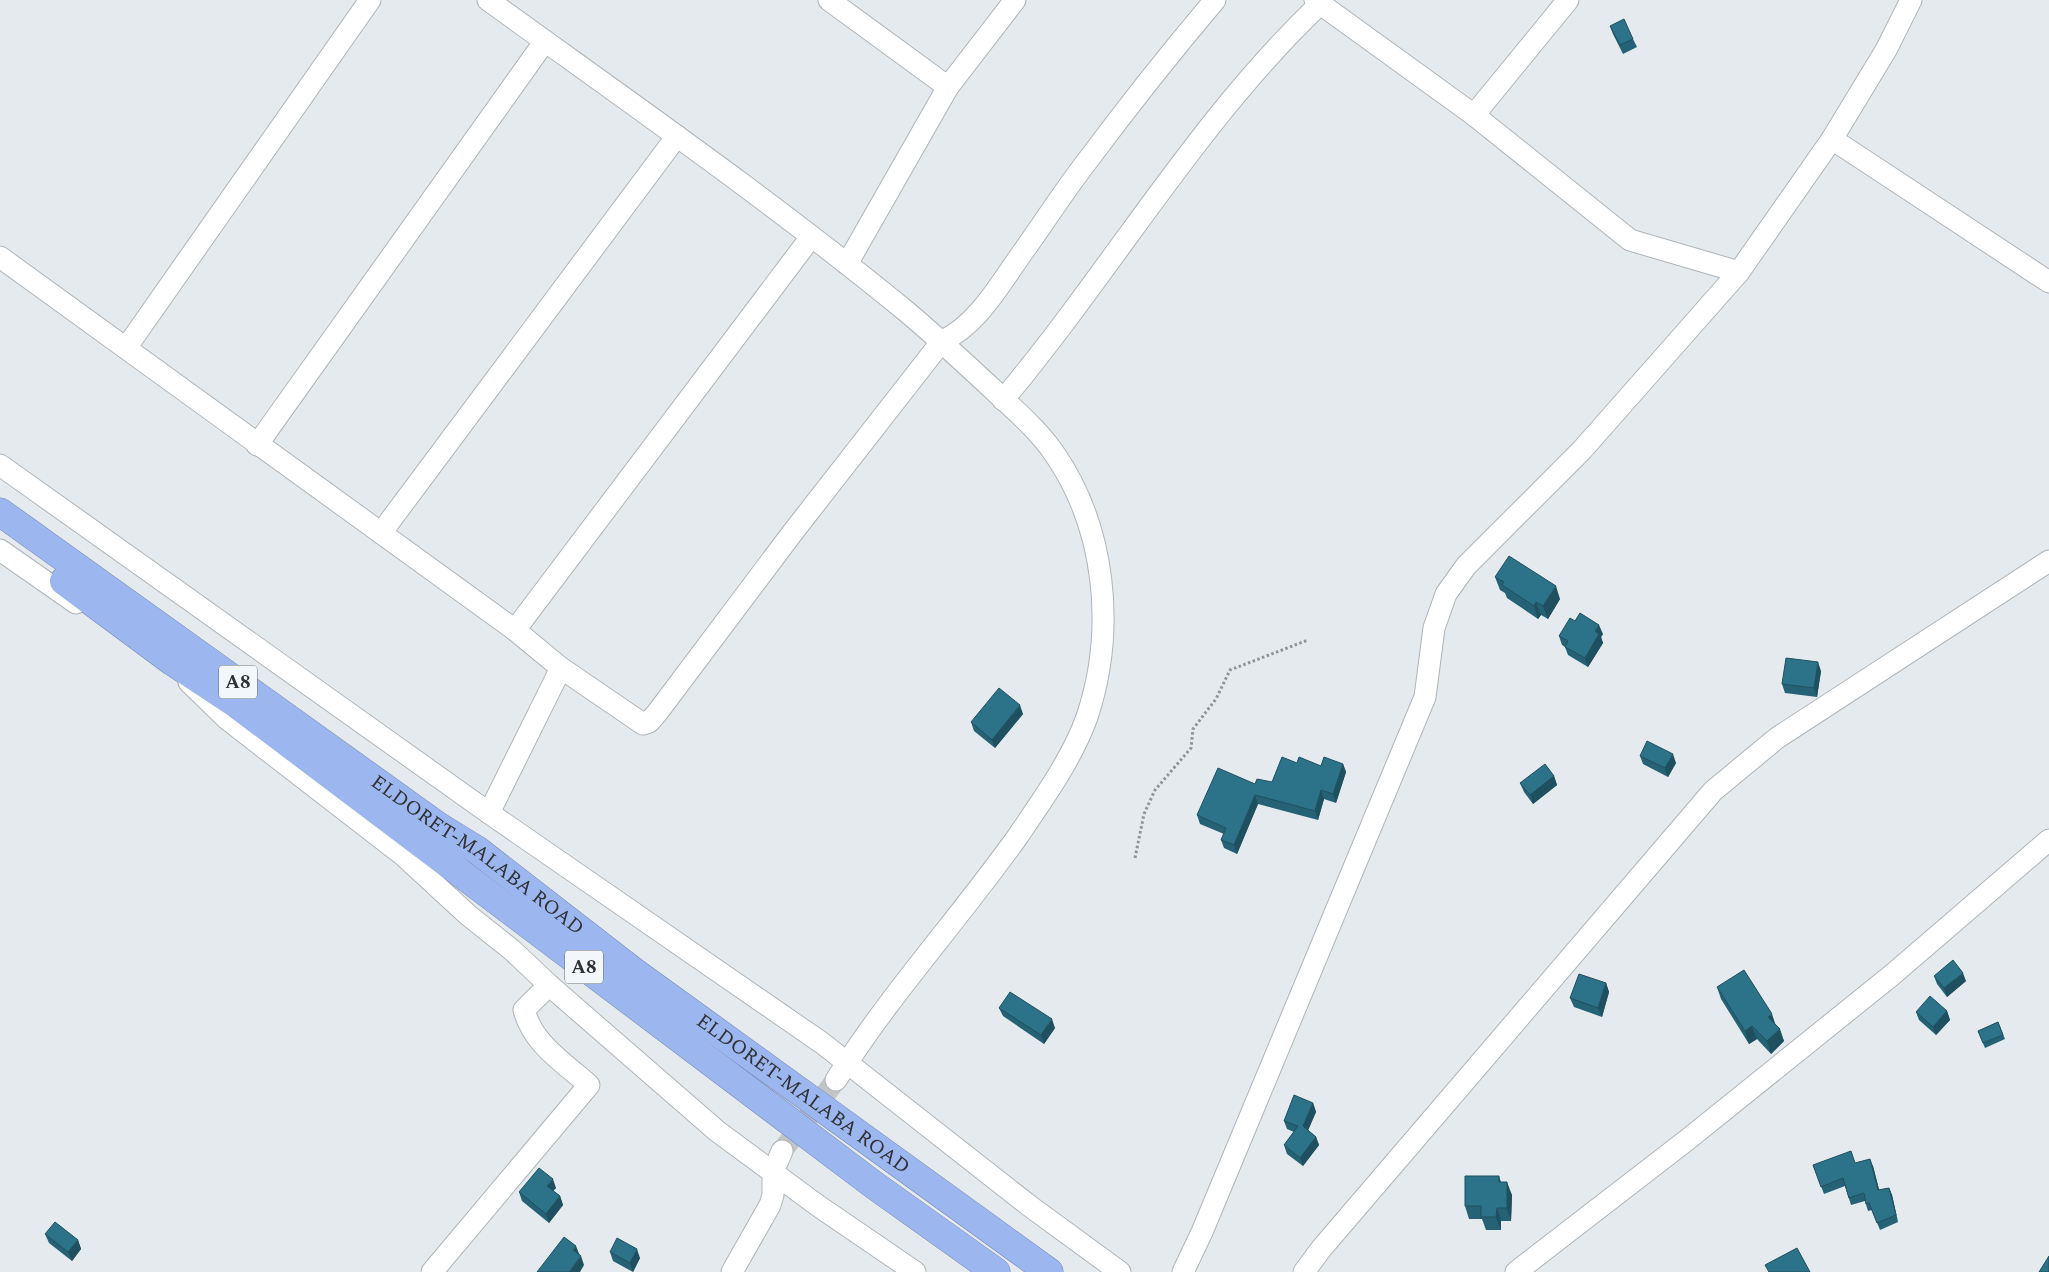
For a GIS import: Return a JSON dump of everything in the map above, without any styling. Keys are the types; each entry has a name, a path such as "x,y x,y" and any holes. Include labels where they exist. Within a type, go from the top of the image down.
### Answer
{"highway":[{"name":"ELDORET-MALABA ROAD","path":"0,512 438,826 477,850 633,972 1053,1271"},
{"name":"ELDORET-MALABA ROAD","path":"0,534 173,662 235,703 874,1185 996,1272"}],"street":[{"path":"126,348 370,0"},
{"path":"488,0 677,136 847,264 942,341 1054,452 1091,526 1102,577 1102,629 1096,685 1086,718 1073,749 1034,813 990,874 890,1002 836,1080"},
{"path":"829,0 948,87"},
{"path":"847,264 948,87 1015,0"},
{"path":"0,257 257,445 515,630 561,668 643,724 648,722 942,341 952,337 967,324 996,290 1086,162 1151,76 1214,0"},
{"path":"1474,115 1568,0"},
{"path":"1183,1272 1202,1232 1425,697 1434,628 1446,594 1466,566 1582,450 1739,272 1832,139 1886,50 1911,0"},
{"path":"1003,400 1075,308 1206,129 1317,2 1474,115 1630,240 1739,272"},
{"path":"257,445 544,41"},
{"path":"381,533 677,136"},
{"path":"1832,139 2049,282"},
{"path":"515,630 811,237"},
{"path":"0,465 489,813 848,1062 1031,1208 1120,1272"},
{"name":"ELDORET-MALABA ROAD","path":"0,550 191,683 227,719 404,856 468,915 512,950 549,985 717,1131 915,1272"},
{"path":"1304,1272 1321,1249 1713,791 1777,738 2049,561"},
{"path":"489,813 561,668"},
{"path":"1516,1272 1687,1140 1892,975 2049,840"},
{"path":"432,1272 589,1085 542,1044 529,1027 524,1010 549,985"},
{"path":"732,1272 770,1204 773,1172 782,1152"}],"path":[{"path":"1135,858 1144,814 1155,790 1191,748 1193,729 1216,699 1230,670 1308,640"}],"building":[{"path":"1624,19 1633,39 1620,45 1610,26"},
{"path":"1509,556 1556,586 1543,606 1536,602 1534,606 1502,585 1504,582 1495,577"},
{"path":"1580,613 1599,625 1595,631 1599,634 1585,658 1565,647 1568,641 1559,636 1570,618 1575,621"},
{"path":"1786,658 1818,662 1814,688 1782,684"},
{"path":"999,688 1020,705 992,740 971,722"},
{"path":"1647,741 1673,754 1665,768 1640,756"},
{"path":"1282,757 1297,763 1299,757 1321,766 1324,757 1343,764 1333,794 1321,790 1315,811 1255,795 1234,845 1221,840 1226,828 1197,815 1218,768 1255,784 1257,779 1272,782"},
{"path":"1545,764 1554,776 1530,795 1520,783"},
{"path":"1953,960 1963,973 1944,988 1934,976"},
{"path":"1744,970 1772,1014 1768,1017 1780,1029 1767,1041 1752,1026 1745,1031 1717,987"},
{"path":"1579,974 1606,983 1598,1008 1570,998"},
{"path":"1010,992 1052,1019 1041,1035 999,1008"},
{"path":"1930,996 1947,1011 1933,1027 1916,1012"},
{"path":"1998,1022 2003,1035 1983,1043 1978,1031"},
{"path":"1294,1095 1313,1103 1303,1126 1316,1137 1300,1158 1284,1145 1298,1126 1284,1121"},
{"path":"1851,1151 1855,1163 1870,1159 1878,1190 1889,1188 1896,1215 1877,1223 1869,1203 1866,1204 1864,1193 1849,1198 1843,1178 1821,1187 1813,1165"},
{"path":"539,1168 553,1179 547,1186 560,1196 546,1214 519,1192"},
{"path":"1465,1176 1499,1176 1499,1182 1507,1182 1507,1208 1497,1208 1496,1217 1481,1217 1481,1206 1465,1206"},
{"path":"55,1222 78,1240 68,1252 45,1234"},
{"path":"564,1237 576,1246 573,1250 581,1256 569,1272 537,1272"},
{"path":"617,1238 637,1249 630,1263 610,1252"},
{"path":"1797,1248 1810,1272 1769,1272 1765,1265"},
{"path":"2049,1256 2049,1272 2039,1272"}],"tunnel":[{"path":"782,1151 836,1080"}]}
